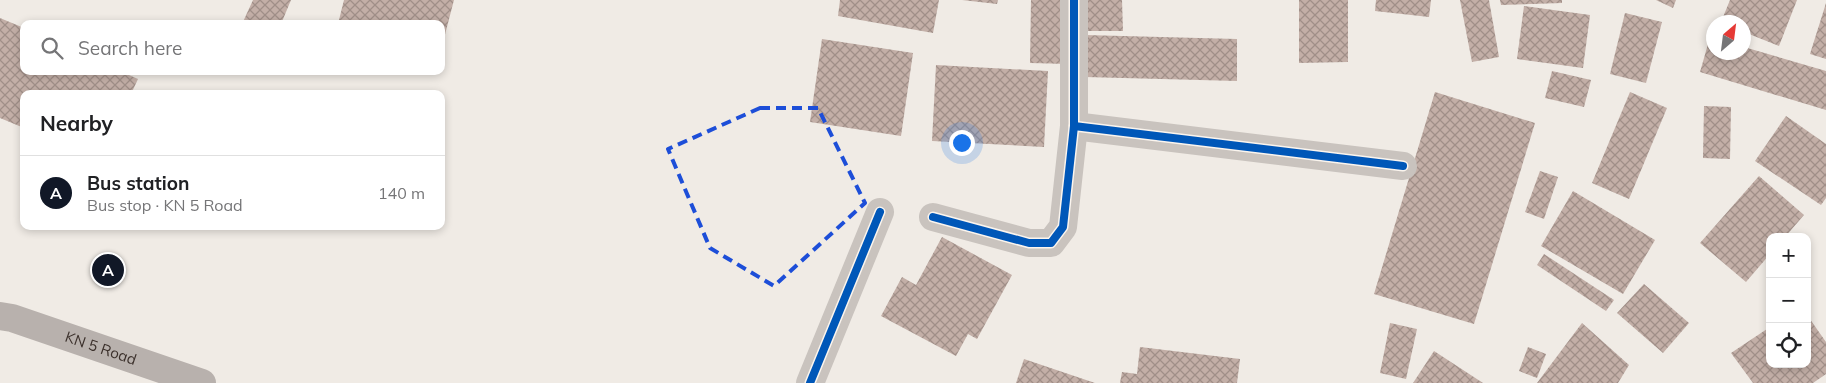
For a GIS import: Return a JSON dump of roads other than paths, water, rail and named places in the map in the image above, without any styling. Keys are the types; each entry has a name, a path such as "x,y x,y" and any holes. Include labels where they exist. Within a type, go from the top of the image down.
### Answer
{"main road":[{"name":"KN 5 Road","path":"0,316 84,342 202,383"}],"street":[{"path":"934,217 1029,243 1051,243 1062,227 1074,126 1074,0"},
{"path":"1074,126 1403,166"},
{"path":"810,383 880,212"}],"place":[{"name":"Bus station","path":"108,270"}]}
